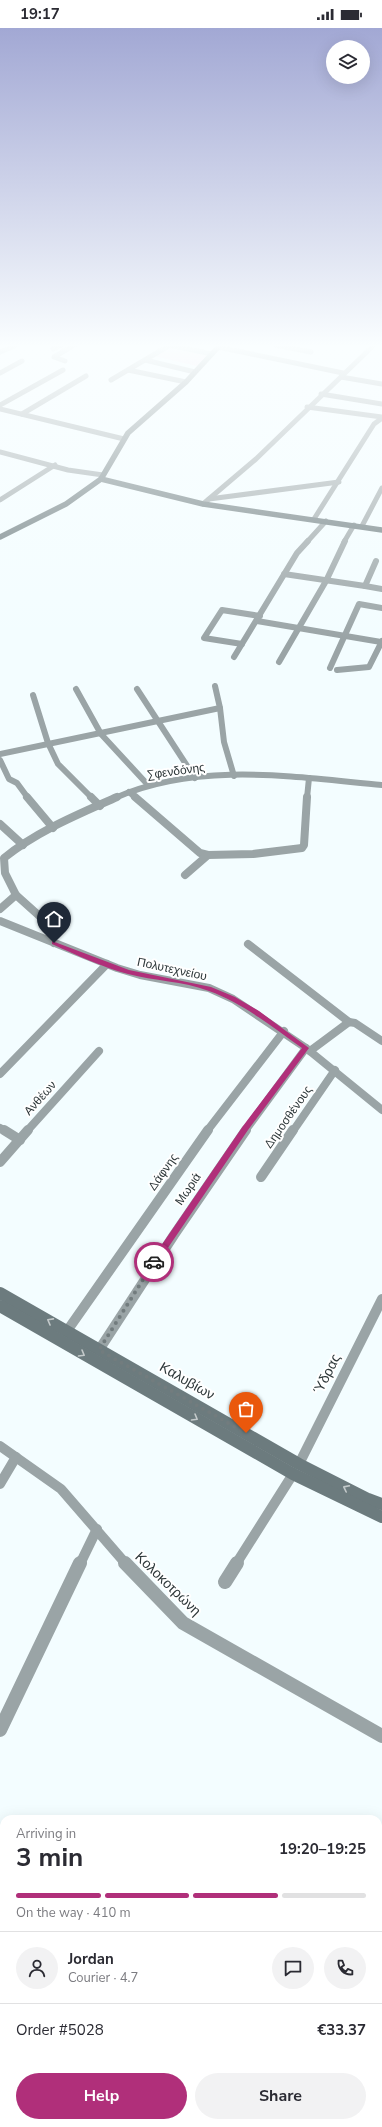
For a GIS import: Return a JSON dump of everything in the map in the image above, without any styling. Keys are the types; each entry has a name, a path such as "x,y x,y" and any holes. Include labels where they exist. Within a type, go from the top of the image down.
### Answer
{"main road":[{"path":"0,536 86,491 102,477 122,443"},
{"path":"102,477 203,504 382,530"},
{"name":"Καλυβίων","path":"0,1293 99,1350 296,1469 382,1504"},
{"name":"Καλυβίων","path":"0,1306 382,1517"}],"street":[{"path":"203,504 243,470 270,443"},
{"path":"314,519 363,443"},
{"path":"0,452 55,465 68,470 102,477"},
{"path":"0,458 7,454"},
{"path":"0,500 55,465"},
{"path":"209,500 339,482"},
{"path":"362,526 382,488"},
{"path":"234,657 297,553 326,521"},
{"path":"279,662 326,580 335,559 354,525"},
{"path":"365,586 376,561"},
{"path":"284,574 382,589"},
{"path":"330,668 346,636 359,604 382,608"},
{"path":"242,644 206,640 204,638 222,610 299,628 382,642 368,667 337,670"},
{"path":"215,686 220,708 224,742 234,776"},
{"path":"76,689 101,734 148,785"},
{"path":"138,689 160,721 195,778"},
{"path":"33,695 48,743 58,764 100,806"},
{"path":"0,754 220,708"},
{"path":"0,760 9,779 18,783 33,805 53,828"},
{"name":"Σφενδόνης","path":"54,943 45,921 16,895 7,879 3,864 4,858 53,828 129,792 148,785 195,778 269,775 382,785"},
{"path":"129,792 200,853 208,855 253,854 302,848 304,845 304,822 309,778"},
{"path":"0,824 22,846"},
{"path":"185,876 208,855"},
{"path":"0,909 16,895"},
{"name":"Πολυτεχνείου","path":"1,922 107,964 140,975 209,988 233,999 284,1031 335,1070 382,1110"},
{"path":"248,944 349,1022 355,1023 382,1041"},
{"path":"0,1074 107,964"},
{"name":"Μωριά","path":"99,1350 151,1266 210,1180 308,1049 349,1022"},
{"name":"Δάφνης","path":"67,1331 213,1123 284,1031"},
{"name":"Ανθέων","path":"0,1162 99,1051"},
{"name":"Δημοσθένους","path":"261,1177 335,1070"},
{"path":"0,1128 20,1140"},
{"name":"Ύδρας","path":"225,1582 296,1469 382,1298"},
{"name":"Κολοκοτρώνη","path":"0,1446 61,1489 97,1529 128,1568 183,1623 382,1736"},
{"path":"0,1484 16,1457"},
{"path":"0,1730 97,1529"}],"way so far":[{"path":"154,1262 99,1350 246,1433"}],"route":[{"path":"54,943 87,958 128,972 209,988 233,999 257,1013 306,1048 246,1128 154,1262"}]}
